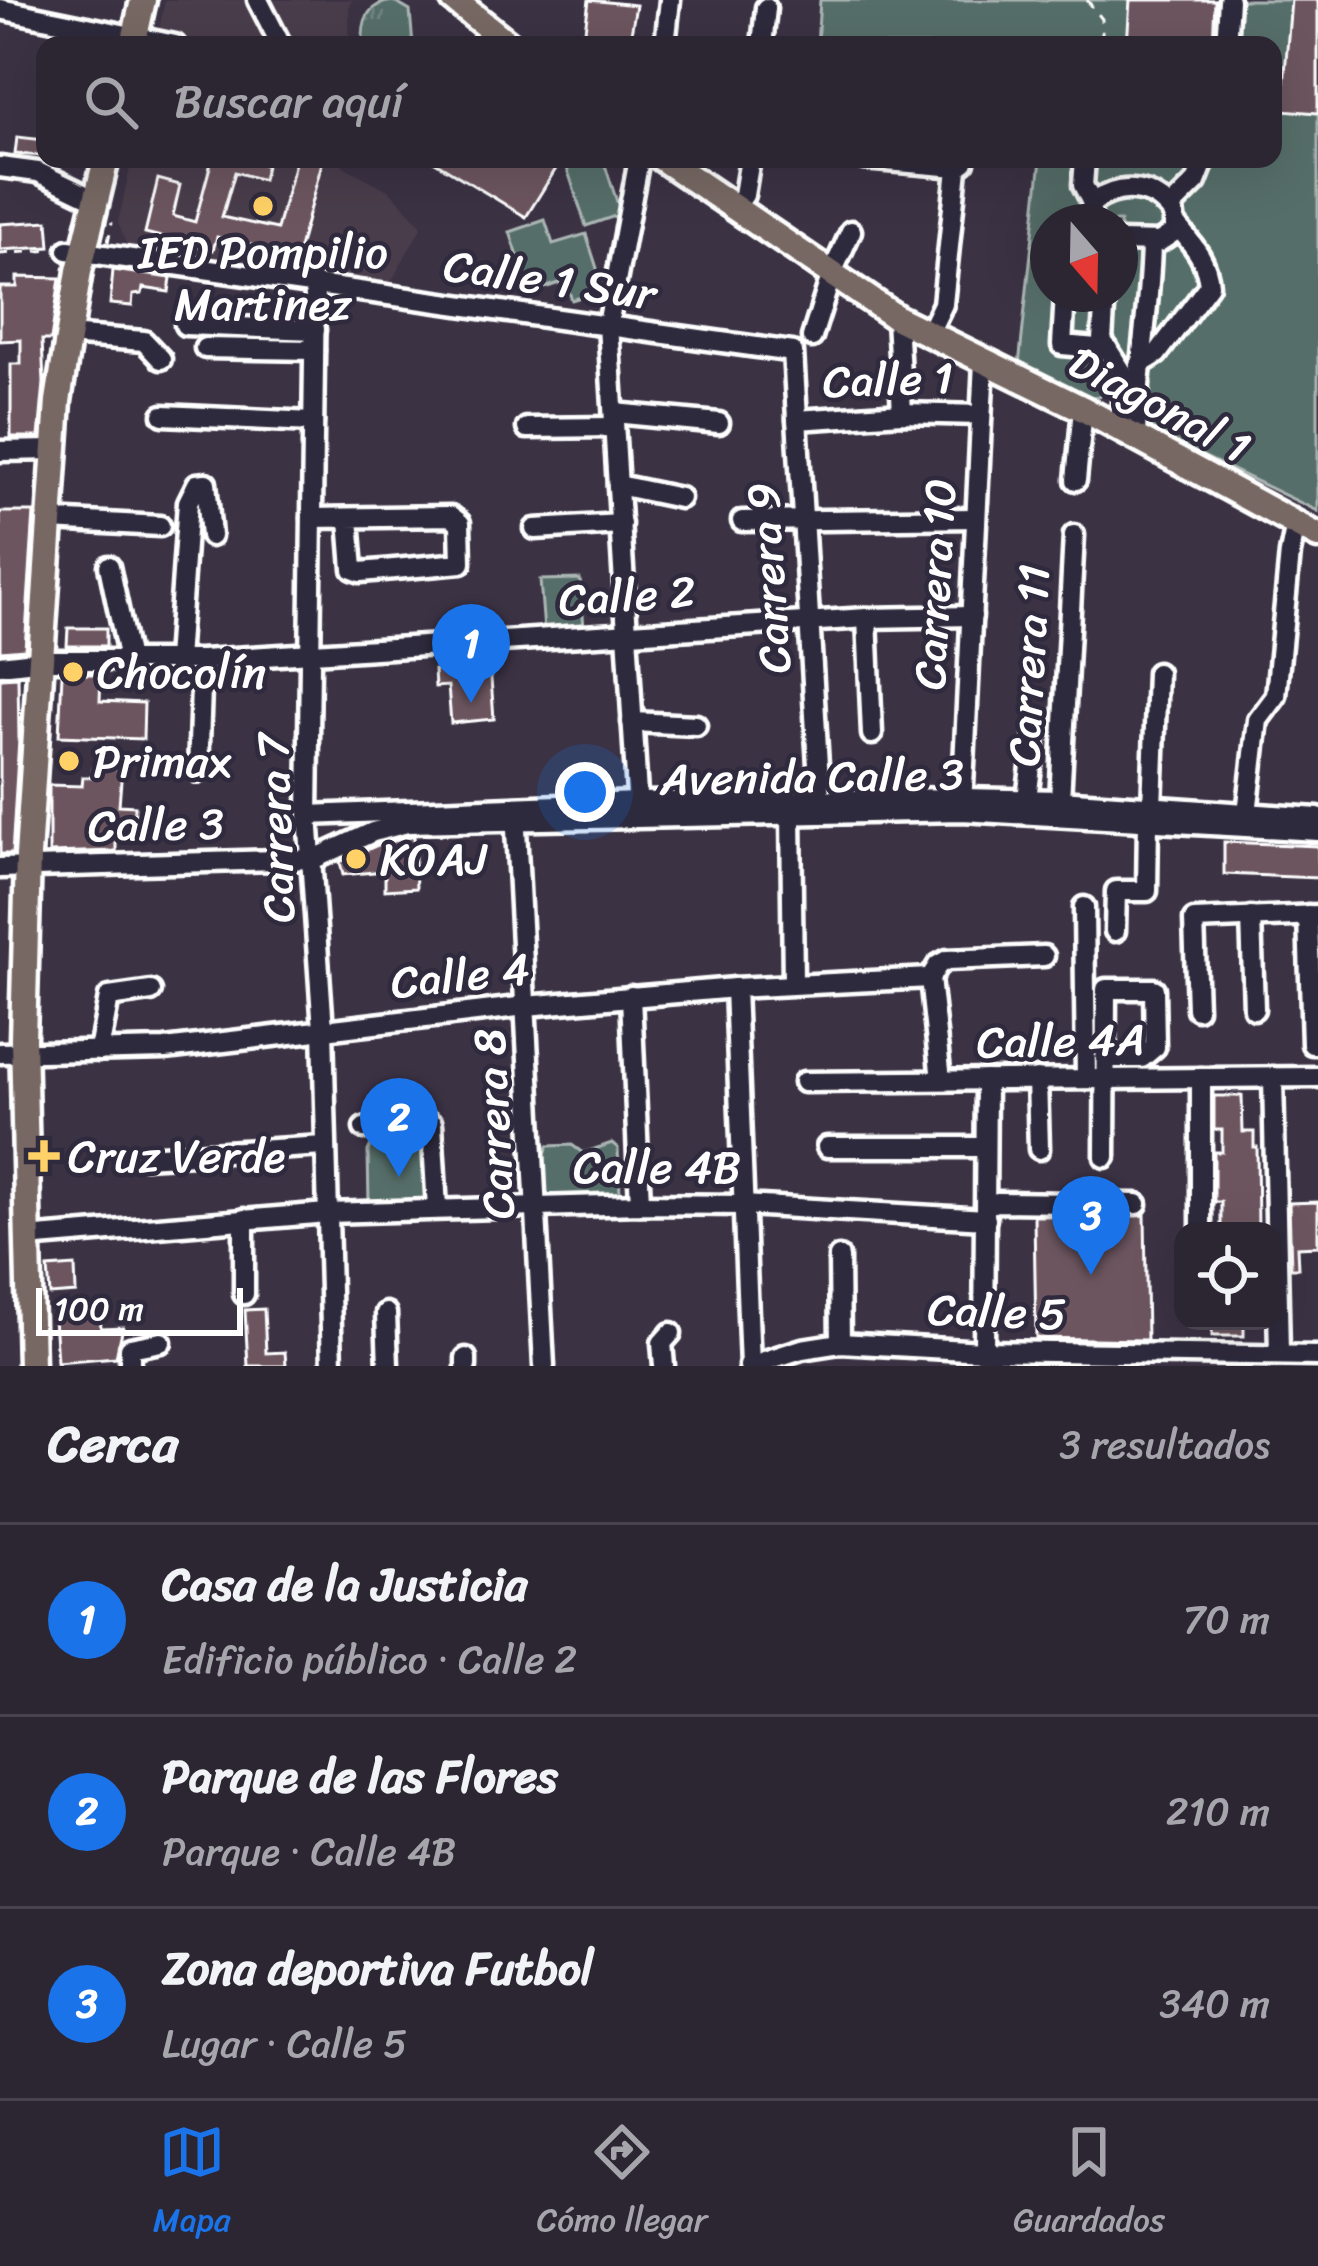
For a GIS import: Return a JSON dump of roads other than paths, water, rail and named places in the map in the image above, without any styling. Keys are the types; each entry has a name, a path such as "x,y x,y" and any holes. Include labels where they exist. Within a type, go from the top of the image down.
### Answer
{"main road":[{"path":"135,36 142,0"},
{"path":"454,0 499,36"},
{"path":"31,1366 12,1053 44,660 55,450 75,251 104,168"},
{"name":"Diagonal 1","path":"678,168 740,202 897,318 1083,409 1307,530"}],"street":[{"path":"258,0 276,36"},
{"path":"666,36 670,0"},
{"path":"679,36 682,0"},
{"path":"1227,36 1229,0"},
{"path":"763,36 766,8"},
{"path":"0,9 51,10 123,36"},
{"path":"0,167 38,172 96,200"},
{"path":"637,168 608,325 638,810"},
{"path":"740,202 748,168"},
{"path":"928,335 943,304 960,168"},
{"path":"1085,168 1090,204"},
{"path":"1138,242 1151,242 1174,232 1173,216 1201,168"},
{"path":"1098,204 1104,194 1129,189 1159,196 1208,268 1209,285 1157,354 1134,373"},
{"path":"812,337 851,231"},
{"path":"1128,433 1150,293 1151,242"},
{"name":"Calle 1 Sur","path":"75,251 793,352"},
{"name":"Carrera 7","path":"315,286 308,815 323,1029 332,1366"},
{"path":"1064,312 1062,344 1108,349"},
{"path":"1104,312 1102,340 1134,373"},
{"path":"897,318 902,413"},
{"path":"184,325 315,340"},
{"path":"67,335 145,341 161,358"},
{"path":"205,348 315,340"},
{"name":"Carrera 9","path":"793,352 820,798"},
{"name":"Carrera 10","path":"962,804 984,362"},
{"path":"1076,480 1083,409"},
{"name":"Calle 1","path":"797,420 902,413 980,416"},
{"path":"163,416 314,422"},
{"path":"527,428 614,420 718,423"},
{"path":"0,451 55,450"},
{"path":"177,659 188,502 197,484 206,483 211,536"},
{"path":"618,485 680,498"},
{"path":"312,518 451,516 460,523 460,563 353,569 349,519"},
{"path":"742,521 976,518"},
{"path":"52,520 160,526"},
{"path":"535,529 621,524"},
{"path":"1247,813 1258,720 1276,696 1289,553 1307,530"},
{"name":"Carrera 11","path":"1060,800 1074,535"},
{"path":"109,566 129,660"},
{"name":"Calle 2","path":"0,665 44,660 202,660 867,618 972,616"},
{"path":"867,618 872,734"},
{"path":"198,772 202,660"},
{"path":"1115,931 1116,891 1147,891 1157,673"},
{"path":"632,722 696,725"},
{"path":"1027,799 1035,735"},
{"name":"Avenida Calle 3","path":"308,815 638,810 820,798 1150,814 1318,831"},
{"name":"Avenida Calle 3","path":"638,810 791,813 1027,799 1150,814 1318,818"},
{"path":"791,813 793,984"},
{"path":"331,814 326,829 340,847"},
{"name":"Avenida Calle 3","path":"314,859 373,832 407,824 516,814"},
{"name":"Carrera 8","path":"516,814 544,1366"},
{"name":"Calle 3","path":"0,868 314,859"},
{"path":"1084,907 1105,1157"},
{"path":"1197,1009 1194,920 1313,915 1312,1044 1318,1044"},
{"path":"1251,917 1254,1009"},
{"name":"Calle 4","path":"12,1053 165,1049 631,996 930,978 938,964 947,960 1044,956"},
{"path":"930,978 941,1080"},
{"path":"735,988 749,1366"},
{"path":"1095,1079 1105,1058 1106,989 1154,988 1155,1047 1142,1058 1105,1058"},
{"path":"99,1051 109,997 151,991"},
{"path":"631,996 640,1204"},
{"path":"1273,1077 1279,1353"},
{"name":"Calle 4A","path":"804,1082 1318,1077"},
{"path":"1201,1078 1201,1222"},
{"path":"1037,1079 1039,1149"},
{"path":"984,1352 986,1080"},
{"path":"364,1128 428,1120 432,1124 437,1209"},
{"path":"143,1157 324,1146"},
{"path":"827,1147 985,1148"},
{"name":"Calle 4B","path":"327,1213 640,1204 987,1212 997,1202 1137,1204"},
{"path":"26,1238 327,1213"},
{"path":"244,1220 244,1294"},
{"path":"832,1366 839,1257"},
{"path":"386,1313 388,1366"},
{"path":"664,1366 662,1343 671,1333"},
{"path":"130,1366 130,1348 160,1342"},
{"name":"Calle 5","path":"749,1366 835,1344 893,1356 984,1352 1220,1360 1279,1353 1318,1356"}],"place":[{"name":"IED Pompilio Martinez","path":"263,206"},
{"name":"Chocolín","path":"73,672"},
{"name":"Casa de la Justicia","path":"471,703"},
{"name":"Primax","path":"69,761"},
{"name":"KOAJ","path":"356,859"},
{"name":"Cruz Verde","path":"44,1156"},
{"name":"Parque de las Flores","path":"399,1177"},
{"name":"Zona deportiva Futbol","path":"1091,1275"}]}
